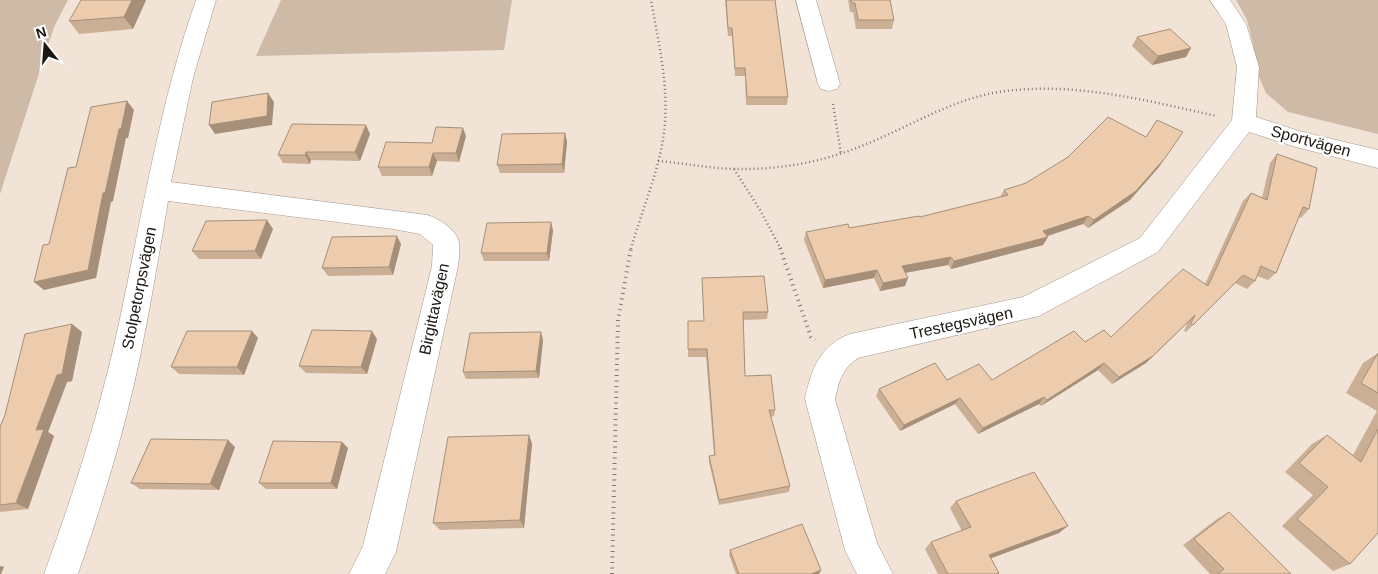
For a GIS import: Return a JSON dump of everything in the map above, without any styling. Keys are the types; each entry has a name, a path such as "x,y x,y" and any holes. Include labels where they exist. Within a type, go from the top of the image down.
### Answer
{"street":[{"name":"Stolpetorpsvägen","path":"61,574 79,526 118,391 174,102 206,0"},
{"path":"806,0 829,84"},
{"path":"1220,0 1236,24 1248,67 1244,122"},
{"name":"Sportvägen","path":"1244,122 1296,139 1378,159"},
{"name":"Trestegsvägen","path":"834,357 850,347 1029,308 1149,246 1244,122"},
{"name":"Birgittavägen","path":"157,190 393,219 427,226 446,241 445,266 379,552 366,574"},
{"path":"834,357 825,375 820,398 862,550 876,574"}],"path":[{"path":"612,574 618,320 630,248 658,161 666,103 661,57 651,0"},
{"path":"829,84 841,154"},
{"path":"658,161 734,169 790,165 841,154 874,142 932,114 976,98 1027,88 1095,92 1244,122"},
{"path":"734,169 779,244 811,337 834,357"}],"shaded area":[{"path":"0,0 68,0 54,27 0,194"},
{"path":"281,0 512,0 504,50 256,56"},
{"path":"1236,0 1378,0 1378,134 1288,112 1266,93 1257,72 1247,20"}],"building":[{"path":"81,0 132,0 124,17 69,21"},
{"path":"726,0 775,0 788,97 747,97 745,68 735,68 732,28 728,28"},
{"path":"851,0 890,0 894,20 858,20 855,3 852,3"},
{"path":"1170,29 1191,48 1158,56 1137,37"},
{"path":"268,93 267,116 209,125 212,102"},
{"path":"127,101 105,193 103,193 88,270 34,282 43,245 49,244 68,168 76,167 91,107"},
{"path":"1108,117 1146,137 1157,120 1183,132 1165,158 1136,191 1094,220 1088,216 1043,231 1048,237 954,261 951,257 902,266 908,278 883,283 877,270 825,280 806,232 848,224 849,228 920,217 1008,195 1004,190 1026,183 1068,157"},
{"path":"292,124 366,125 355,152 306,152 305,155 278,155"},
{"path":"436,127 463,128 456,153 433,153 429,167 378,167 386,142 432,143"},
{"path":"565,133 562,164 497,165 502,134"},
{"path":"1277,154 1317,168 1309,209 1303,207 1276,273 1261,266 1255,281 1243,275 1193,325 1191,323 1195,315 1153,356 1119,377 1104,363 1047,400 1044,397 983,428 960,398 904,425 879,389 935,363 947,380 979,364 992,380 1074,331 1085,342 1104,330 1111,337 1183,269 1208,286 1251,193 1267,200"},
{"path":"267,220 255,251 192,251 206,221"},
{"path":"551,222 547,253 481,253 487,223"},
{"path":"397,236 389,267 322,268 332,237"},
{"path":"764,276 768,312 743,312 745,376 771,375 775,410 769,410 790,486 719,500 709,456 715,455 707,349 688,349 688,321 704,321 702,278"},
{"path":"72,324 62,374 57,375 36,430 44,429 16,503 0,505 0,427 5,415 25,334"},
{"path":"312,330 372,331 361,367 299,366"},
{"path":"187,331 252,331 237,367 171,367"},
{"path":"541,332 536,371 463,372 470,333"},
{"path":"1378,353 1378,393 1361,383"},
{"path":"1378,429 1378,533 1350,564 1297,519 1328,487 1299,463 1327,435 1361,462"},
{"path":"529,435 520,520 433,523 448,437"},
{"path":"151,439 228,440 210,484 131,483"},
{"path":"273,441 342,442 331,483 259,483"},
{"path":"1034,472 1068,526 989,555 999,573 948,574 931,542 971,527 956,501"},
{"path":"1229,512 1291,574 1218,574 1224,569 1194,539"},
{"path":"802,524 821,570 811,574 739,574 730,550"}]}
